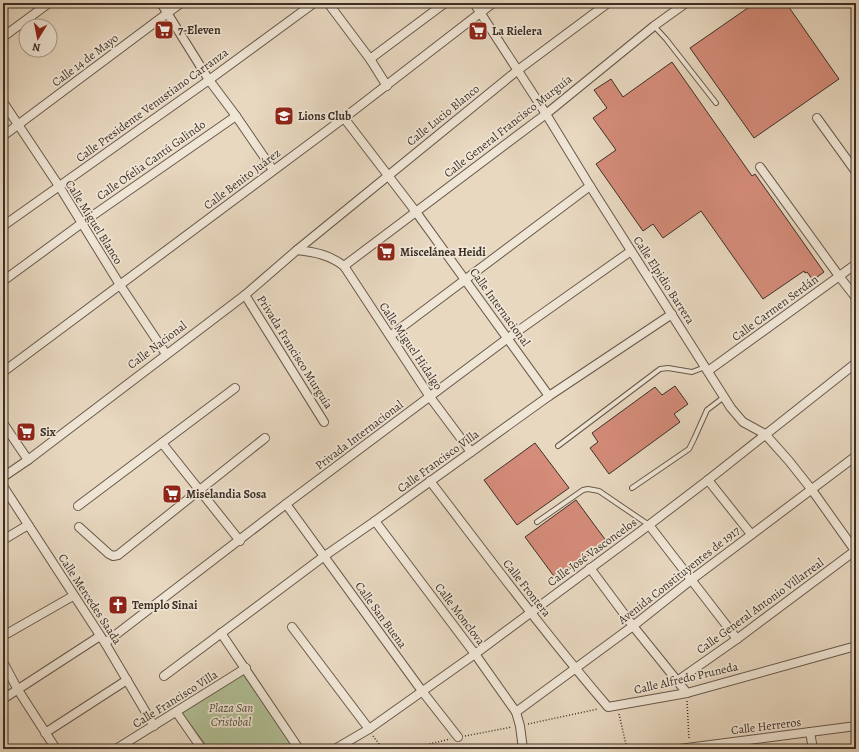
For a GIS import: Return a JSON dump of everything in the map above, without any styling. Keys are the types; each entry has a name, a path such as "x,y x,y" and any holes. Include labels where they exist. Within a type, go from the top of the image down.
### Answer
{"street":[{"path":"3,37 49,3"},
{"path":"161,3 209,80 273,170"},
{"name":"Calle 14 de Mayo","path":"3,136 181,3"},
{"name":"Calle Presidente Venustiano Carranza","path":"3,226 209,80 314,3"},
{"path":"328,3 370,59 387,86"},
{"path":"370,59 445,3"},
{"name":"Calle Elpidio Barrera","path":"474,3 546,114 706,369 740,420 765,434 812,490 856,550"},
{"name":"Calle Benito Juárez","path":"3,372 387,86 493,3"},
{"name":"Calle Lucio Blanco","path":"297,250 518,70 608,3"},
{"name":"Calle General Francisco Murguía","path":"344,266 546,114 654,26 686,3"},
{"name":"Calle Miguel Blanco","path":"3,102 59,186 120,285 166,354"},
{"name":"Calle Ofelia Cantú Galindo","path":"3,281 82,223 236,116"},
{"name":"Calle Internacional","path":"344,118 416,212 549,396"},
{"path":"817,118 856,172"},
{"path":"760,167 856,298"},
{"path":"390,336 590,186"},
{"name":"Calle Miguel Hidalgo","path":"297,250 315,252 329,256 344,266 430,397 471,452"},
{"name":"Calle Nacional","path":"3,477 28,460 245,295 297,250"},
{"name":"Privada Internacional","path":"105,643 240,541 286,504 508,338 631,251"},
{"name":"Calle Carmen Serdán","path":"706,369 856,264"},
{"name":"Privada Francisco Murguía","path":"245,295 324,422"},
{"name":"Calle Francisco Villa","path":"164,676 323,557 549,396 672,314"},
{"name":"Calle José Vasconcelos","path":"335,749 369,730 475,654 708,480 856,363"},
{"path":"78,506 235,388"},
{"path":"3,423 28,460"},
{"path":"80,526 109,554 115,556 265,438"},
{"path":"162,443 240,541"},
{"name":"Avenida Constituyentes de 1917","path":"516,712 633,626 751,534 856,456"},
{"path":"708,480 751,534"},
{"name":"Calle Frontera","path":"430,481 530,612 575,669 608,707"},
{"name":"Calle Mercedes Saada","path":"3,486 73,596 105,643 154,726"},
{"name":"Calle San Buena","path":"286,504 323,557 458,738"},
{"name":"Calle Monclova","path":"375,521 475,654 516,712 520,726 523,749"},
{"path":"3,540 28,525"},
{"path":"649,525 737,639"},
{"name":"Calle General Antonio Villarreal","path":"677,681 737,639 856,550"},
{"path":"590,568 633,626 687,693"},
{"path":"3,636 73,596"},
{"path":"292,627 369,730"},
{"path":"221,633 246,668 299,749"},
{"path":"3,698 18,690 100,636"},
{"name":"Calle Alfredo Pruneda","path":"608,707 687,693 856,646"},
{"path":"3,662 18,690 56,749"},
{"name":"Calle Francisco Villa","path":"116,749 246,668"},
{"path":"45,733 127,680"},
{"path":"176,713 202,749"},
{"name":"Calle Herreros","path":"679,749 856,726"},
{"path":"810,732 813,749"}],"lane":[{"path":"654,26 716,103"},
{"path":"558,446 660,369 668,368 692,372 706,369"},
{"path":"632,488 689,449 707,410 724,397"},
{"path":"537,522 583,490 588,489 599,491 649,525"}],"path":[{"path":"687,693 689,748"},
{"path":"617,706 627,749"},
{"path":"520,726 608,707"},
{"path":"369,730 383,749"}],"green space":[{"name":"Plaza San Cristobal","path":"240,670 295,749 209,749 177,707"}],"building":[{"path":"755,3 786,3 839,79 754,138 690,48"},
{"path":"672,62 752,176 755,174 824,272 813,280 807,272 805,273 804,271 763,299 701,211 663,238 653,224 643,231 596,164 616,150 593,118 607,108 594,90 611,79 623,97"},
{"path":"675,386 688,404 674,414 680,422 609,474 590,448 598,442 592,433 655,387 662,395"},
{"path":"535,443 569,488 517,525 484,480"},
{"path":"576,500 607,542 556,579 525,537"}],"place":[{"name":"7-Eleven","path":"164,30"},
{"name":"La Rielera","path":"478,31"},
{"name":"Lions Club","path":"284,116"},
{"name":"Miscelánea Heidi","path":"386,252"},
{"name":"Six","path":"26,432"},
{"name":"Miselandia Sosa","path":"172,494"},
{"name":"Templo Sinai","path":"118,605"}]}
